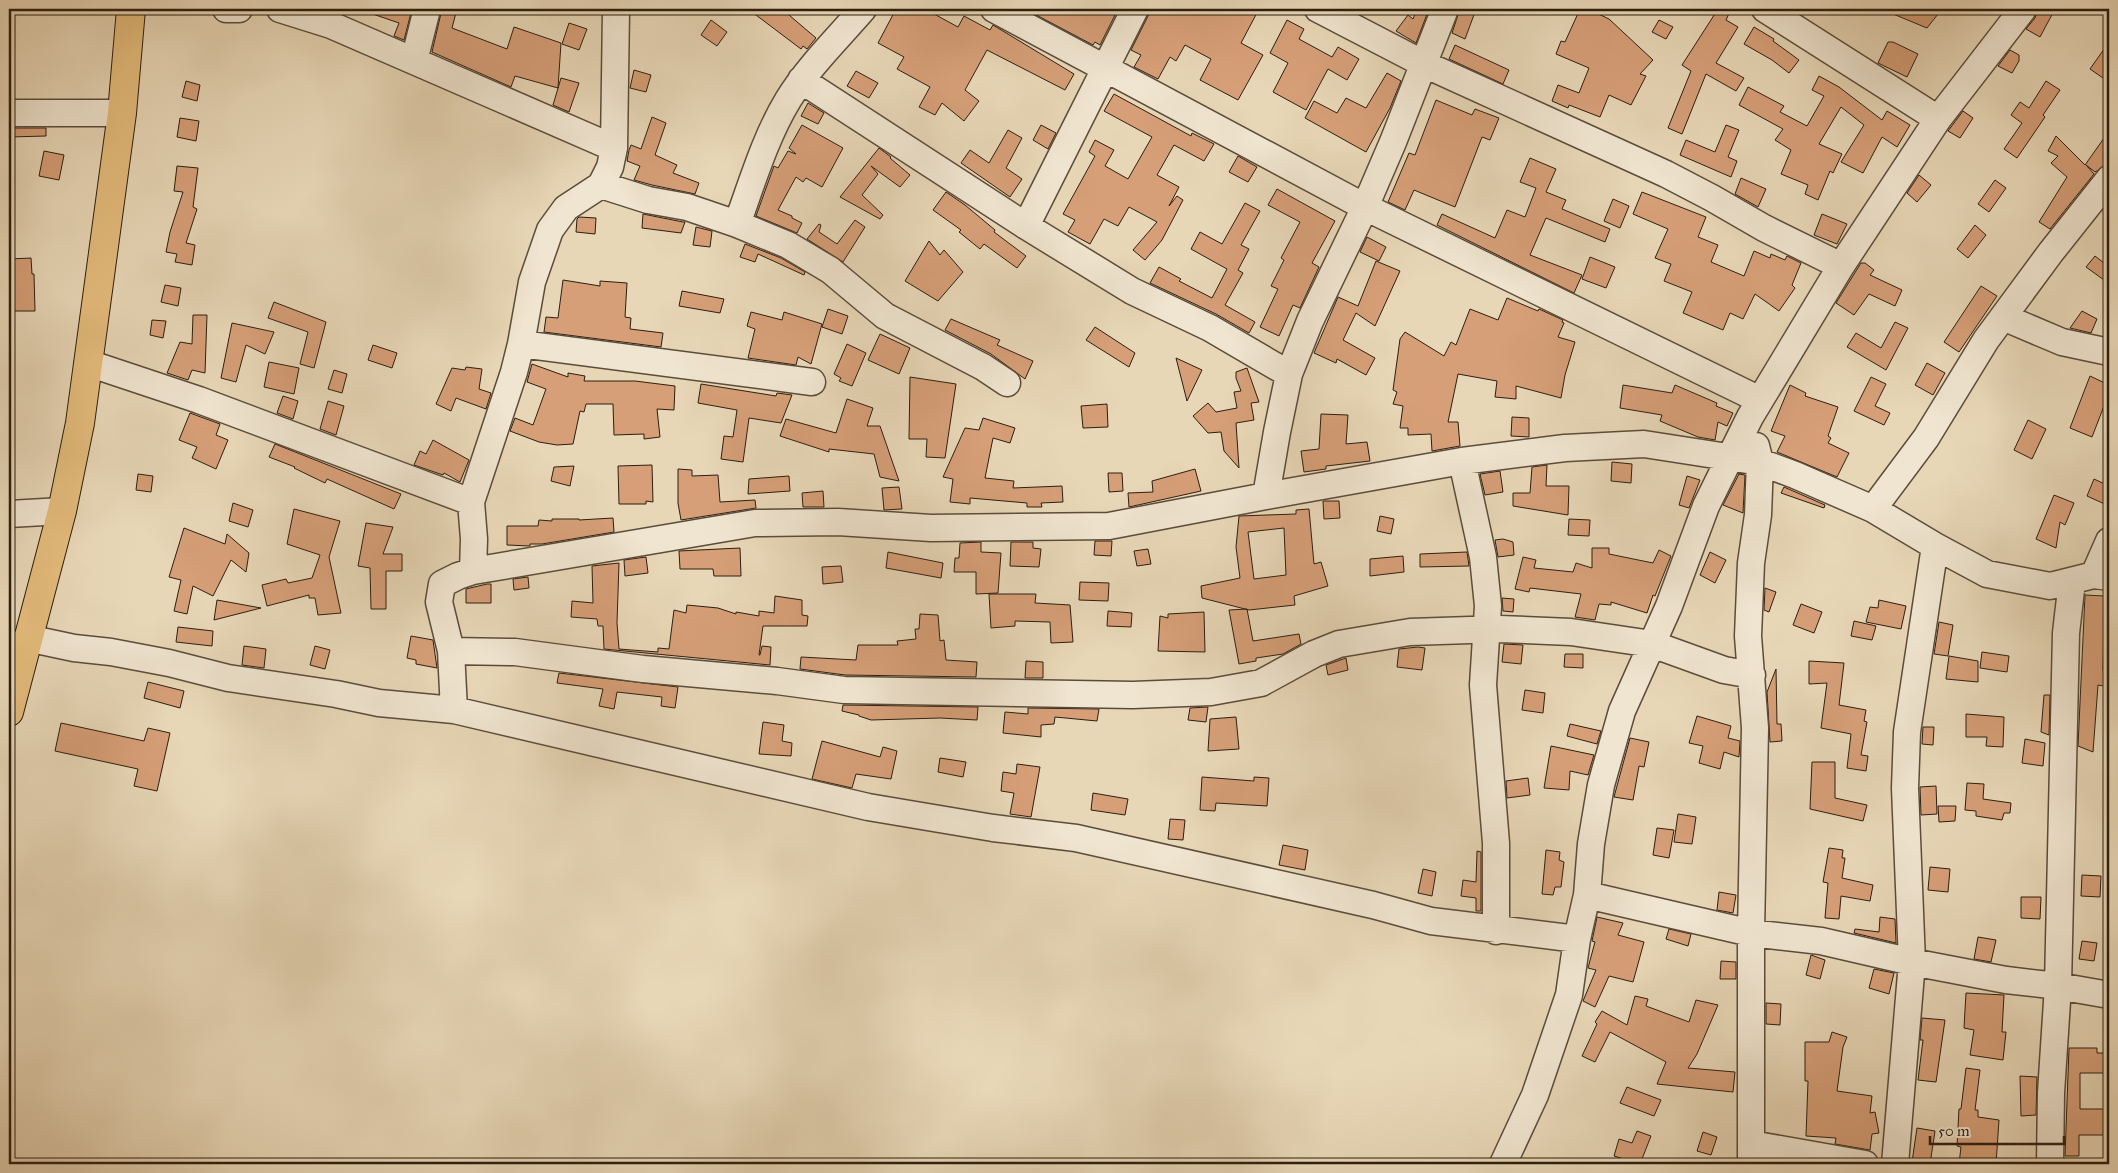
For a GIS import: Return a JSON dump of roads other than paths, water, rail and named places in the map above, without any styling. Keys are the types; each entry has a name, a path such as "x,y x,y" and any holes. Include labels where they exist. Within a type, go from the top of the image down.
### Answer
{"main road":[{"path":"9,712 62,511 80,423 122,113 130,9"}],"street":[{"path":"226,9 239,9"},
{"path":"280,9 332,25 614,148"},
{"path":"414,61 426,9"},
{"path":"473,571 474,539 471,502 514,372 532,282 550,230 566,208 601,184 610,167 614,148 616,9"},
{"path":"737,224 764,153 787,101 801,80 863,9"},
{"path":"994,9 1365,207 1755,408"},
{"path":"1026,226 1135,9"},
{"path":"1318,9 1424,64 1666,174 1764,228 1841,266"},
{"path":"1266,496 1289,374 1310,321 1365,207 1445,9"},
{"path":"1765,9 1938,119"},
{"path":"1503,1164 1535,1095 1569,995 1577,940 1587,895 1591,844 1601,785 1622,711 1669,606 1706,506 1728,457 1755,408 1841,266 1938,119 2023,9"},
{"path":"801,80 1026,226 1132,291 1210,328 1289,374"},
{"path":"9,113 122,113"},
{"path":"1873,510 1926,438 1986,340 2051,252 2109,179"},
{"path":"601,184 648,200 687,208 737,224 788,245 830,270 885,316 983,367 1007,383"},
{"path":"2003,317 2062,342 2109,352"},
{"path":"521,344 812,382"},
{"path":"88,363 199,400 471,502"},
{"path":"1755,408 1760,462 1758,515 1751,563 1748,636 1755,728 1750,933 1751,1154 1864,1164"},
{"path":"454,710 451,651 439,602 442,584 473,571 755,523 838,522 931,528 1109,526 1266,496 1462,462 1564,448 1644,444 1760,462 1795,475 1873,510 1987,574 2050,586 2092,578"},
{"path":"1462,462 1483,557 1488,606 1483,686 1496,843 1496,931"},
{"path":"9,514 62,511"},
{"path":"2050,1164 2051,1093 2058,986 2066,633 2109,541"},
{"path":"1895,1164 1912,962 1905,788 1907,732 1935,546"},
{"path":"451,651 515,652 643,669 777,681 844,690 1133,695 1211,692 1260,683 1314,654 1339,644 1410,632 1488,629 1571,632 1652,644 1724,670 1752,675"},
{"path":"28,638 74,648 169,663 228,678 336,694 378,703 454,710 868,807 993,828 1076,838 1372,905 1431,921 1496,931 1577,940"},
{"path":"1587,895 1750,933 1821,941 1912,962 2006,980 2058,986 2109,995"}]}
